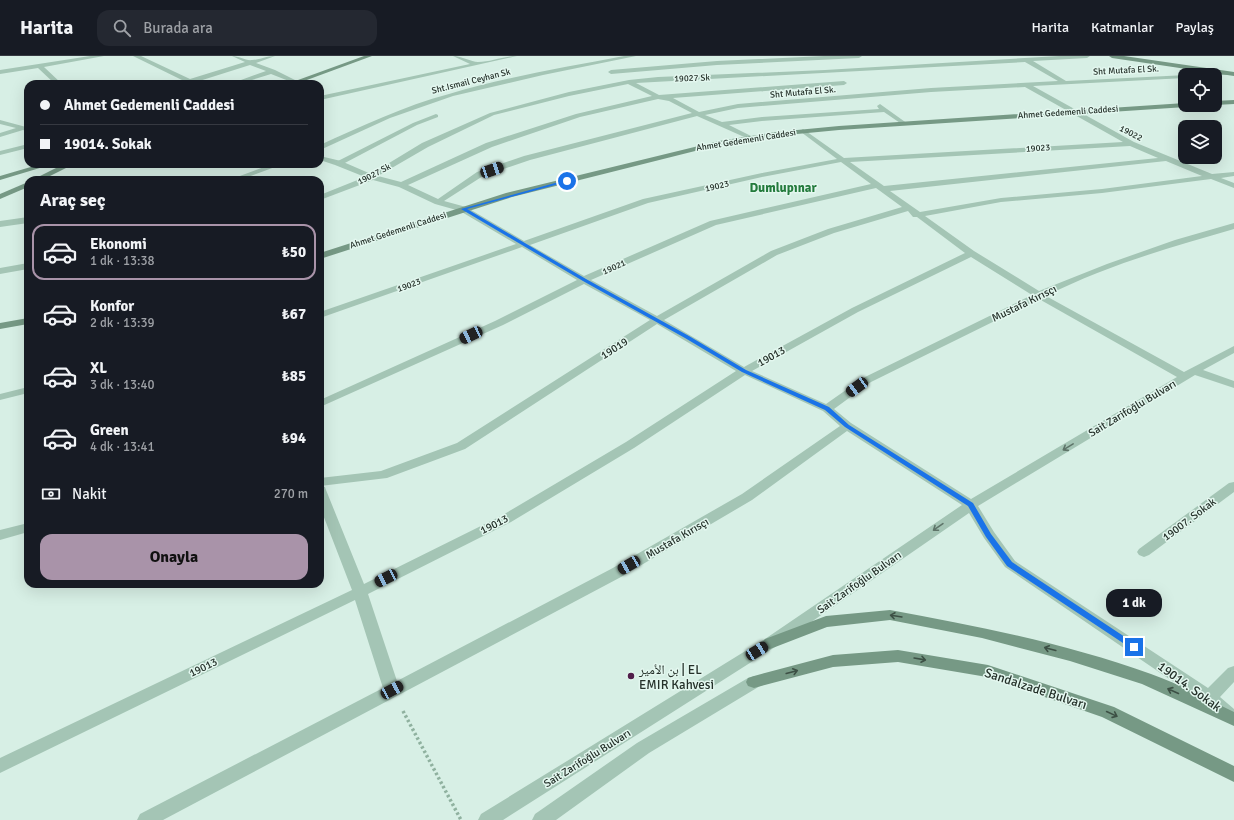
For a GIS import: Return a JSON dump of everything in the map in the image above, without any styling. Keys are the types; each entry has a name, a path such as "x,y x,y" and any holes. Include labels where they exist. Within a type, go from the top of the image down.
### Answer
{"street":[{"path":"0,72 101,56"},
{"path":"136,56 187,80"},
{"path":"236,56 273,71 288,80"},
{"path":"197,80 249,62 272,56"},
{"path":"301,80 369,56"},
{"path":"456,56 476,64"},
{"path":"324,97 514,56"},
{"name":"Sht.Ismail Ceyhan Sk","path":"324,146 388,117 451,95 596,62 633,56"},
{"path":"611,72 724,63 858,56"},
{"path":"1020,56 1064,82"},
{"name":"19027 Sk","path":"324,196 372,177 425,145 492,114 569,94 629,82 1087,56"},
{"path":"1112,56 1232,74"},
{"path":"586,58 596,62 629,82 658,96 671,99 698,114 723,124 751,138"},
{"path":"807,58 825,72 886,110 905,124"},
{"path":"40,66 54,80"},
{"path":"245,80 273,71"},
{"path":"1222,74 1232,74"},
{"name":"Sht Mutafa El Sk.","path":"438,202 480,174 527,158 698,114 738,106 1025,84 1178,76"},
{"path":"402,185 469,154 546,125 578,115 658,96 844,84"},
{"name":"19022","path":"1025,84 1131,144 1234,186"},
{"path":"1222,103 1234,102"},
{"name":"Ahmet Gedemenli Caddesi","path":"324,255 509,195 719,143 803,131 1073,111 1178,105"},
{"path":"723,124 762,119 886,110"},
{"path":"338,163 415,124 436,116"},
{"path":"0,122 24,127"},
{"path":"0,135 24,129"},
{"path":"803,131 912,212 971,253 1040,296 1189,374 1234,385"},
{"name":"19023","path":"324,314 646,201 762,175 842,160 1131,144"},
{"path":"0,153 24,147"},
{"path":"324,159 338,163 372,177 402,185 438,202 463,209 744,371 827,409 847,426 971,505"},
{"name":"19021","path":"324,402 499,322 584,280 713,223 880,187 1166,159"},
{"path":"0,178 35,168"},
{"path":"44,176 62,168"},
{"path":"244,176 268,168"},
{"name":"19019","path":"324,482 383,475 461,446 657,320 774,253 831,231 912,212 1001,200 1107,190 1234,174"},
{"path":"0,197 24,186"},
{"path":"0,224 24,221"},
{"name":"Mustafa Kırısçı","path":"827,409 868,380 1052,289 1110,266 1178,242 1234,226"},
{"name":"19013","path":"0,766 360,592 506,519 630,445 744,371 855,310 971,253"},
{"path":"0,271 24,267"},
{"path":"0,326 24,322"},
{"name":"Sait Zarifoğlu Bulvarı","path":"487,820 770,643 971,505 1189,374 1234,349"},
{"path":"0,397 24,391"},
{"name":"Mustafa Kırısçı","path":"146,820 616,573 747,497 847,426"},
{"name":"19007. Sokak","path":"1144,552 1234,486"},
{"path":"324,500 360,592 392,690"},
{"name":"19014. Sokak","path":"971,505 989,535 1010,564 1209,697 1232,717"},
{"path":"0,535 24,528"},
{"path":"770,643 826,622 890,615 982,632 1070,655 1147,679 1232,717"},
{"name":"Sandalzade Bulvarı","path":"754,682 833,661 898,656 988,671 1108,712 1234,774"},
{"path":"1209,697 1234,672"},
{"name":"Sait Zarifoğlu Bulvarı","path":"541,820 644,748 754,682"}],"path":[{"path":"392,690 461,820"}],"place":[{"name":"بن الأمير | EL EMIR Kahvesi","path":"631,676"}],"district":[{"name":"Dumlupınar","path":"783,187"}],"route":[{"path":"567,181 509,195 463,209 744,371 827,409 847,426 971,505 989,535 1010,564 1134,647"}]}
